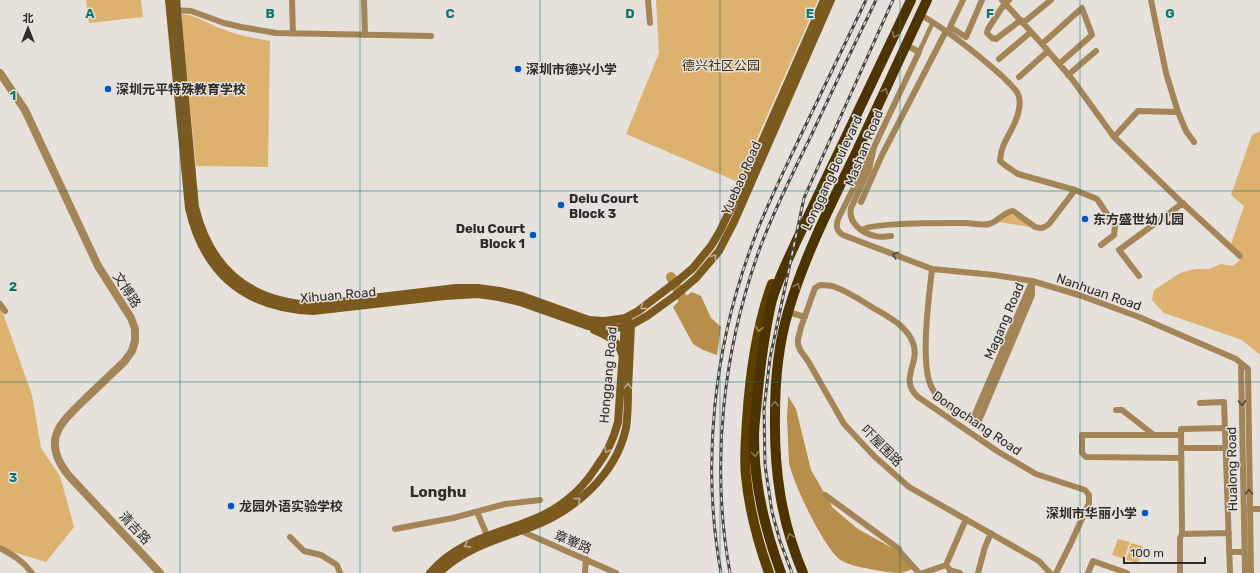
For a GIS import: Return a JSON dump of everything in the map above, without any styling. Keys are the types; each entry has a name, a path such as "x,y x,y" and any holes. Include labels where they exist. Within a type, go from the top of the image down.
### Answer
{"highway":[{"name":"Longgang Boulevard","path":"754,436 764,345 771,303 781,275 911,0"},
{"name":"Longgang Boulevard","path":"803,573 793,546 783,510 777,476 775,443 775,387 777,364 783,332 788,312 812,244 928,0"},
{"path":"748,413 754,436 756,466 762,505 768,534 781,573"}],"main road":[{"name":"Xihuan Road","path":"169,0 173,10 199,224 205,239 220,262 236,278 249,288 280,301 313,305 456,288 484,288 522,296 590,320 604,321 625,318"},
{"name":"Xihuan Road","path":"176,0 173,10 189,208 193,226 205,252 219,271 231,283 261,301 278,307 295,310 313,311 456,295 478,294 520,302 580,324 602,328 628,326"},
{"name":"Yuebao Road","path":"625,318 638,311 693,268 720,231 754,160 824,0"},
{"name":"Yuebao Road","path":"628,326 647,316 688,286 719,251 734,222 831,0"},
{"name":"Longgang Boulevard","path":"769,573 757,534 747,484 745,463 748,413 752,369 759,324 764,305 775,277 796,242"},
{"name":"Honggang Road","path":"439,573 454,561 472,550 547,520 574,504 600,479 616,455 623,438 627,419 628,326 625,318"},
{"path":"580,324 604,334 615,341 620,348 623,358"},
{"name":"Honggang Road","path":"430,573 451,554 469,543 552,510 575,493 595,470 609,448 617,428 620,410 623,358 628,326"}],"street":[{"path":"292,0 293,34"},
{"path":"364,0 365,35"},
{"path":"648,0 650,23"},
{"path":"962,0 950,28 966,37 982,0"},
{"path":"1051,0 1022,22 996,39 992,38 987,33 1005,1 1022,22 1068,75 1114,137 1240,256"},
{"path":"1151,0 1166,72 1178,112 1186,131 1194,142"},
{"path":"1042,44 1082,8 1092,35 1059,64"},
{"path":"173,10 191,11 224,23 241,27 293,34 431,36"},
{"path":"921,15 979,55 1007,81 1018,94 1020,102 1018,114 1014,127 1001,150 1000,161 1018,174 1075,190 1097,199 1115,226 1114,235 1101,245"},
{"name":"Mashan Road","path":"862,230 854,224 851,219 851,208 869,169 874,147 933,22"},
{"path":"861,202 882,155 946,31"},
{"path":"999,59 1032,32"},
{"path":"906,45 919,52"},
{"path":"1019,77 1048,51"},
{"path":"1068,75 1096,52"},
{"name":"文博路","path":"0,73 25,110 95,261 125,306 135,329 135,341 132,351 124,362 67,417 59,428 55,440 55,451 60,465 92,500"},
{"path":"1114,137 1138,111 1178,112"},
{"name":"Nanhuan Road","path":"874,147 838,219 838,232 875,248 932,269 994,275 1032,281 1079,295 1139,317 1236,359 1248,369"},
{"path":"891,236 875,237 862,230 866,227 875,226 928,223 990,224 1008,212 1013,211 1035,227 1044,228 1049,224 1075,190"},
{"path":"1139,276 1119,250 1183,203"},
{"name":"Magang Road","path":"932,269 926,341 927,372 931,386 938,396 949,407 975,422 1032,281"},
{"name":"吓屋围路","path":"835,287 820,285 815,288 798,339 800,350 808,361 844,424 869,451 909,487 1039,561 1050,573"},
{"name":"Dongchang Road","path":"835,287 852,295 891,318 903,327 910,335 914,344 915,355 910,387 918,397 997,451 1036,474 1085,490 1089,496 1088,503 1056,573"},
{"path":"0,304 5,311"},
{"path":"788,312 805,317"},
{"name":"Hualong Road","path":"1241,364 1246,509 1251,573"},
{"name":"Hualong Road","path":"1245,573 1244,552 1248,369"},
{"path":"1200,402 1224,402 1230,573"},
{"path":"1116,410 1122,410 1154,435"},
{"path":"1180,573 1180,538 1182,534 1181,429 1225,428"},
{"path":"1181,435 1082,435 1082,453 1086,458 1181,458"},
{"path":"1181,448 1225,448"},
{"path":"825,495 899,549 919,573"},
{"name":"清吉路","path":"92,500 160,573"},
{"path":"395,530 453,518 505,504 540,500"},
{"path":"1246,509 1260,509"},
{"path":"478,512 488,535"},
{"path":"948,569 966,519"},
{"name":"章輋路","path":"521,531 616,573"},
{"path":"978,573 985,547 991,533"},
{"path":"1182,534 1229,533"},
{"path":"290,537 304,550 321,555 337,565 340,573"},
{"path":"0,548 20,560 32,573"},
{"path":"1229,552 1244,552"},
{"path":"585,573 586,559"},
{"path":"1088,573 1093,561 1127,573"},
{"path":"923,573 948,569 960,573"}],"green space":[{"path":"86,0 141,0 143,17 89,23"},
{"name":"德兴社区公园","path":"656,0 818,0 738,182 626,134 659,53"},
{"path":"181,14 196,17 234,33 270,41 268,167 196,166"},
{"path":"1260,131 1260,355 1242,340 1164,313 1152,300 1154,290 1180,273 1195,269 1209,269 1221,264 1233,266 1244,256 1231,244 1244,206 1231,195 1252,135"},
{"path":"1008,212 1031,227 999,222"},
{"path":"0,309 4,316 32,395 41,448 60,476 74,527 46,562 0,548"},
{"path":"1118,539 1130,542 1124,559 1112,555"},
{"path":"1131,543 1143,546 1138,563 1126,560"}],"shaded area":[{"path":"692,292 701,296 711,318 721,327 717,355 703,350 693,344 673,307"},
{"path":"788,396 796,409 811,470 833,508 858,529 894,549 907,560 913,569 901,573 895,573 847,563 835,555 827,544 803,500 789,463 787,438"}],"pier":[{"path":"788,394 787,417 789,463 787,459 785,417 786,395"}],"waterway":[{"path":"671,277 688,309"}],"railway":[{"path":"721,573 715,531 712,490 712,447 720,363 729,322 753,242 764,215 866,0"},
{"path":"730,573 724,532 721,490 721,448 729,365 737,325 748,284 772,218 876,0"},
{"path":"792,573 780,541 772,512 765,465 764,409 770,358 804,198 893,0"}],"place":[{"name":"深圳市德兴小学","path":"518,69"},
{"name":"深圳元平特殊教育学校","path":"108,89"},
{"name":"Delu Court Block 3","path":"561,205"},
{"name":"东方盛世幼儿园","path":"1085,219"},
{"name":"Delu Court Block 1","path":"533,235"},
{"name":"龙园外语实验学校","path":"231,506"},
{"name":"深圳市华丽小学","path":"1145,513"}],"district":[{"name":"Longhu","path":"438,492"}]}
